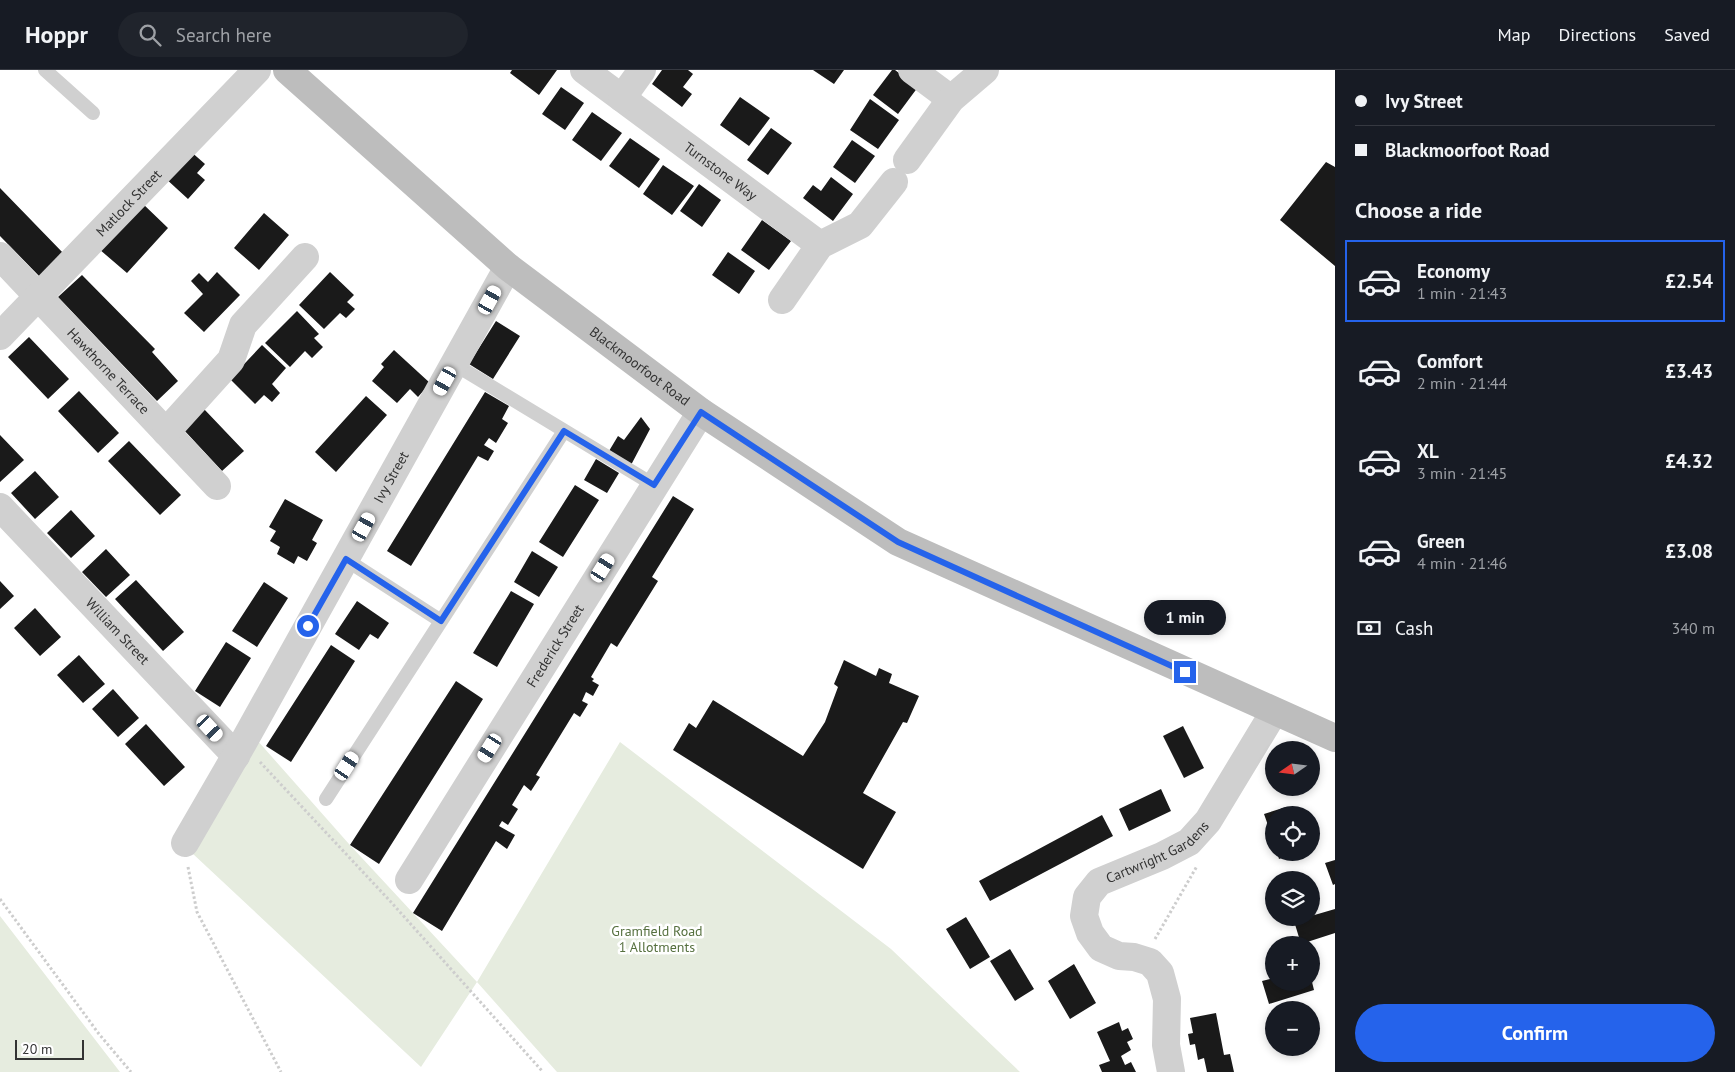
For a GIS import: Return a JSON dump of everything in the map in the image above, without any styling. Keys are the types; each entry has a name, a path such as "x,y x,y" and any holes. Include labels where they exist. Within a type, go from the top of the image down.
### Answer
{"street":[{"name":"Matlock Street","path":"0,336 257,70"},
{"name":"Blackmoorfoot Road","path":"287,70 508,267 701,412 898,542 1335,738"},
{"name":"Turnstone Way","path":"584,70 820,245"},
{"path":"622,98 642,70"},
{"path":"912,70 951,99"},
{"path":"782,300 820,245 860,225 951,99 985,70"},
{"name":"Hawthorne Terrace","path":"0,256 217,486"},
{"path":"166,432 232,360 243,325 305,257"},
{"name":"Ivy Street","path":"184,843 239,750 508,267"},
{"name":"Frederick Street","path":"409,880 701,412"},
{"name":"William Street","path":"0,507 239,750"},
{"name":"Cartwright Gardens","path":"1171,1072 1166,1045 1167,999 1160,973 1150,962 1134,957 1119,956 1101,948 1090,933 1084,916 1087,896 1098,882 1162,856 1189,842 1208,821 1274,712"}],"lane":[{"path":"45,70 93,113"},
{"path":"454,364 654,485"},
{"path":"326,799 564,431"},
{"path":"346,559 441,621"}],"path":[{"path":"239,750 391,902 543,1072"},
{"path":"184,843 197,912 281,1072"},
{"path":"0,899 99,1034 131,1072"}],"green space":[{"path":"257,740 349,844 477,982 421,1067 192,853"},
{"name":"Gramfield Road 1 Allotments","path":"620,742 891,949 1020,1072 557,1072 477,982"},
{"path":"0,916 120,1072 0,1072"}],"building":[{"path":"512,70 557,70 539,95 510,73"},
{"path":"662,70 688,70 693,74 683,87 692,94 682,107 652,84"},
{"path":"813,70 844,70 834,84"},
{"path":"892,70 895,70 918,87 898,114 873,95"},
{"path":"561,87 584,103 565,130 542,114"},
{"path":"740,97 770,118 749,146 720,125"},
{"path":"870,99 899,120 878,149 850,130"},
{"path":"592,112 622,133 601,161 572,140"},
{"path":"771,128 792,143 768,175 747,160"},
{"path":"630,138 660,159 639,188 609,166"},
{"path":"852,140 875,156 855,183 833,167"},
{"path":"189,150 205,164 197,173 205,180 188,199 164,177"},
{"path":"1326,162 1335,167 1335,266 1280,220"},
{"path":"663,165 694,186 672,215 643,194"},
{"path":"831,177 853,194 833,221 803,198 813,185 821,191"},
{"path":"699,184 721,200 702,227 680,211"},
{"path":"0,188 65,255 41,278 0,236"},
{"path":"142,203 168,228 127,273 99,249"},
{"path":"264,213 289,235 259,270 234,248"},
{"path":"762,220 791,241 769,270 741,250"},
{"path":"728,252 755,271 739,294 712,275"},
{"path":"217,272 240,295 204,332 184,313 203,294 191,281 199,273 208,282"},
{"path":"330,272 354,295 347,302 355,309 346,318 340,313 324,329 299,305"},
{"path":"82,275 155,349 152,352 178,381 157,401 58,297"},
{"path":"297,311 319,334 314,338 323,347 312,358 305,351 290,367 265,343"},
{"path":"496,321 520,336 493,379 469,364"},
{"path":"29,337 69,379 48,399 8,357"},
{"path":"262,345 286,368 272,384 280,393 272,402 264,395 255,404 230,379"},
{"path":"394,350 430,383 418,397 410,389 397,403 372,381 384,367 381,364"},
{"path":"79,391 119,433 98,453 58,411"},
{"path":"485,392 509,406 502,419 508,423 496,443 489,438 484,445 494,451 488,461 478,456 411,566 387,551"},
{"path":"366,396 387,415 336,472 315,452"},
{"path":"204,409 244,451 222,471 183,429"},
{"path":"641,417 650,429 631,465 609,451 618,436 624,440"},
{"path":"0,435 24,460 0,482"},
{"path":"129,441 181,495 160,515 108,461"},
{"path":"596,459 619,473 607,493 584,480"},
{"path":"35,471 59,497 35,519 11,493"},
{"path":"575,485 599,500 563,557 539,542"},
{"path":"673,496 694,509 652,577 658,581 617,647 611,643 591,677 594,679 592,681 599,685 593,696 586,692 582,701 588,704 580,717 574,713 536,775 540,777 531,791 524,785 512,805 518,809 508,825 502,821 499,826 515,835 507,849 496,841 442,931 413,913"},
{"path":"285,499 323,520 312,540 317,543 307,561 298,556 294,564 277,554 280,547 270,541 276,531 269,527"},
{"path":"71,510 95,536 71,558 47,533"},
{"path":"106,549 130,575 106,597 82,572"},
{"path":"532,551 558,567 539,597 514,582"},
{"path":"136,580 184,632 163,651 115,599"},
{"path":"0,581 14,596 0,609"},
{"path":"264,582 288,598 257,647 232,631"},
{"path":"511,591 534,604 497,667 473,653"},
{"path":"357,601 389,623 378,639 370,634 359,650 335,634"},
{"path":"35,608 61,637 40,656 14,628"},
{"path":"226,642 251,658 220,707 195,691"},
{"path":"331,645 355,661 291,762 266,746"},
{"path":"79,655 105,684 83,703 57,675"},
{"path":"844,660 876,676 879,668 892,674 889,683 919,696 907,723 903,722 863,793 896,812 863,869 673,750 689,723 696,728 713,700 803,756 825,722 838,687 834,684"},
{"path":"456,681 483,699 379,864 350,845"},
{"path":"113,689 139,718 118,737 92,709"},
{"path":"146,724 185,767 164,786 125,744"},
{"path":"1183,726 1204,768 1184,778 1163,736"},
{"path":"1161,789 1171,811 1129,831 1119,809"},
{"path":"1102,815 1113,836 990,901 979,881"},
{"path":"1335,860 1335,884 1333,885 1325,863"},
{"path":"1335,909 1335,933 1320,938 1320,936 1299,936 1296,926 1320,926 1320,913"},
{"path":"966,917 990,957 970,969 946,929"},
{"path":"1010,949 1034,989 1015,1001 990,961"},
{"path":"1074,964 1096,1003 1070,1019 1048,981"},
{"path":"1265,980 1265,991 1262,981"},
{"path":"1265,991 1311,991 1279,1001 1268,1001"},
{"path":"1216,1013 1224,1055 1230,1054 1234,1072 1207,1072 1204,1058 1198,1060 1195,1044 1190,1045 1188,1034 1193,1033 1190,1018"},
{"path":"1119,1022 1122,1031 1128,1028 1133,1039 1127,1042 1131,1050 1121,1056 1125,1065 1131,1062 1136,1072 1102,1072 1099,1065 1110,1061 1097,1032"}],"route":[{"path":"308,626 346,559 441,621 564,431 654,485 701,412 898,542 1185,672"}]}
